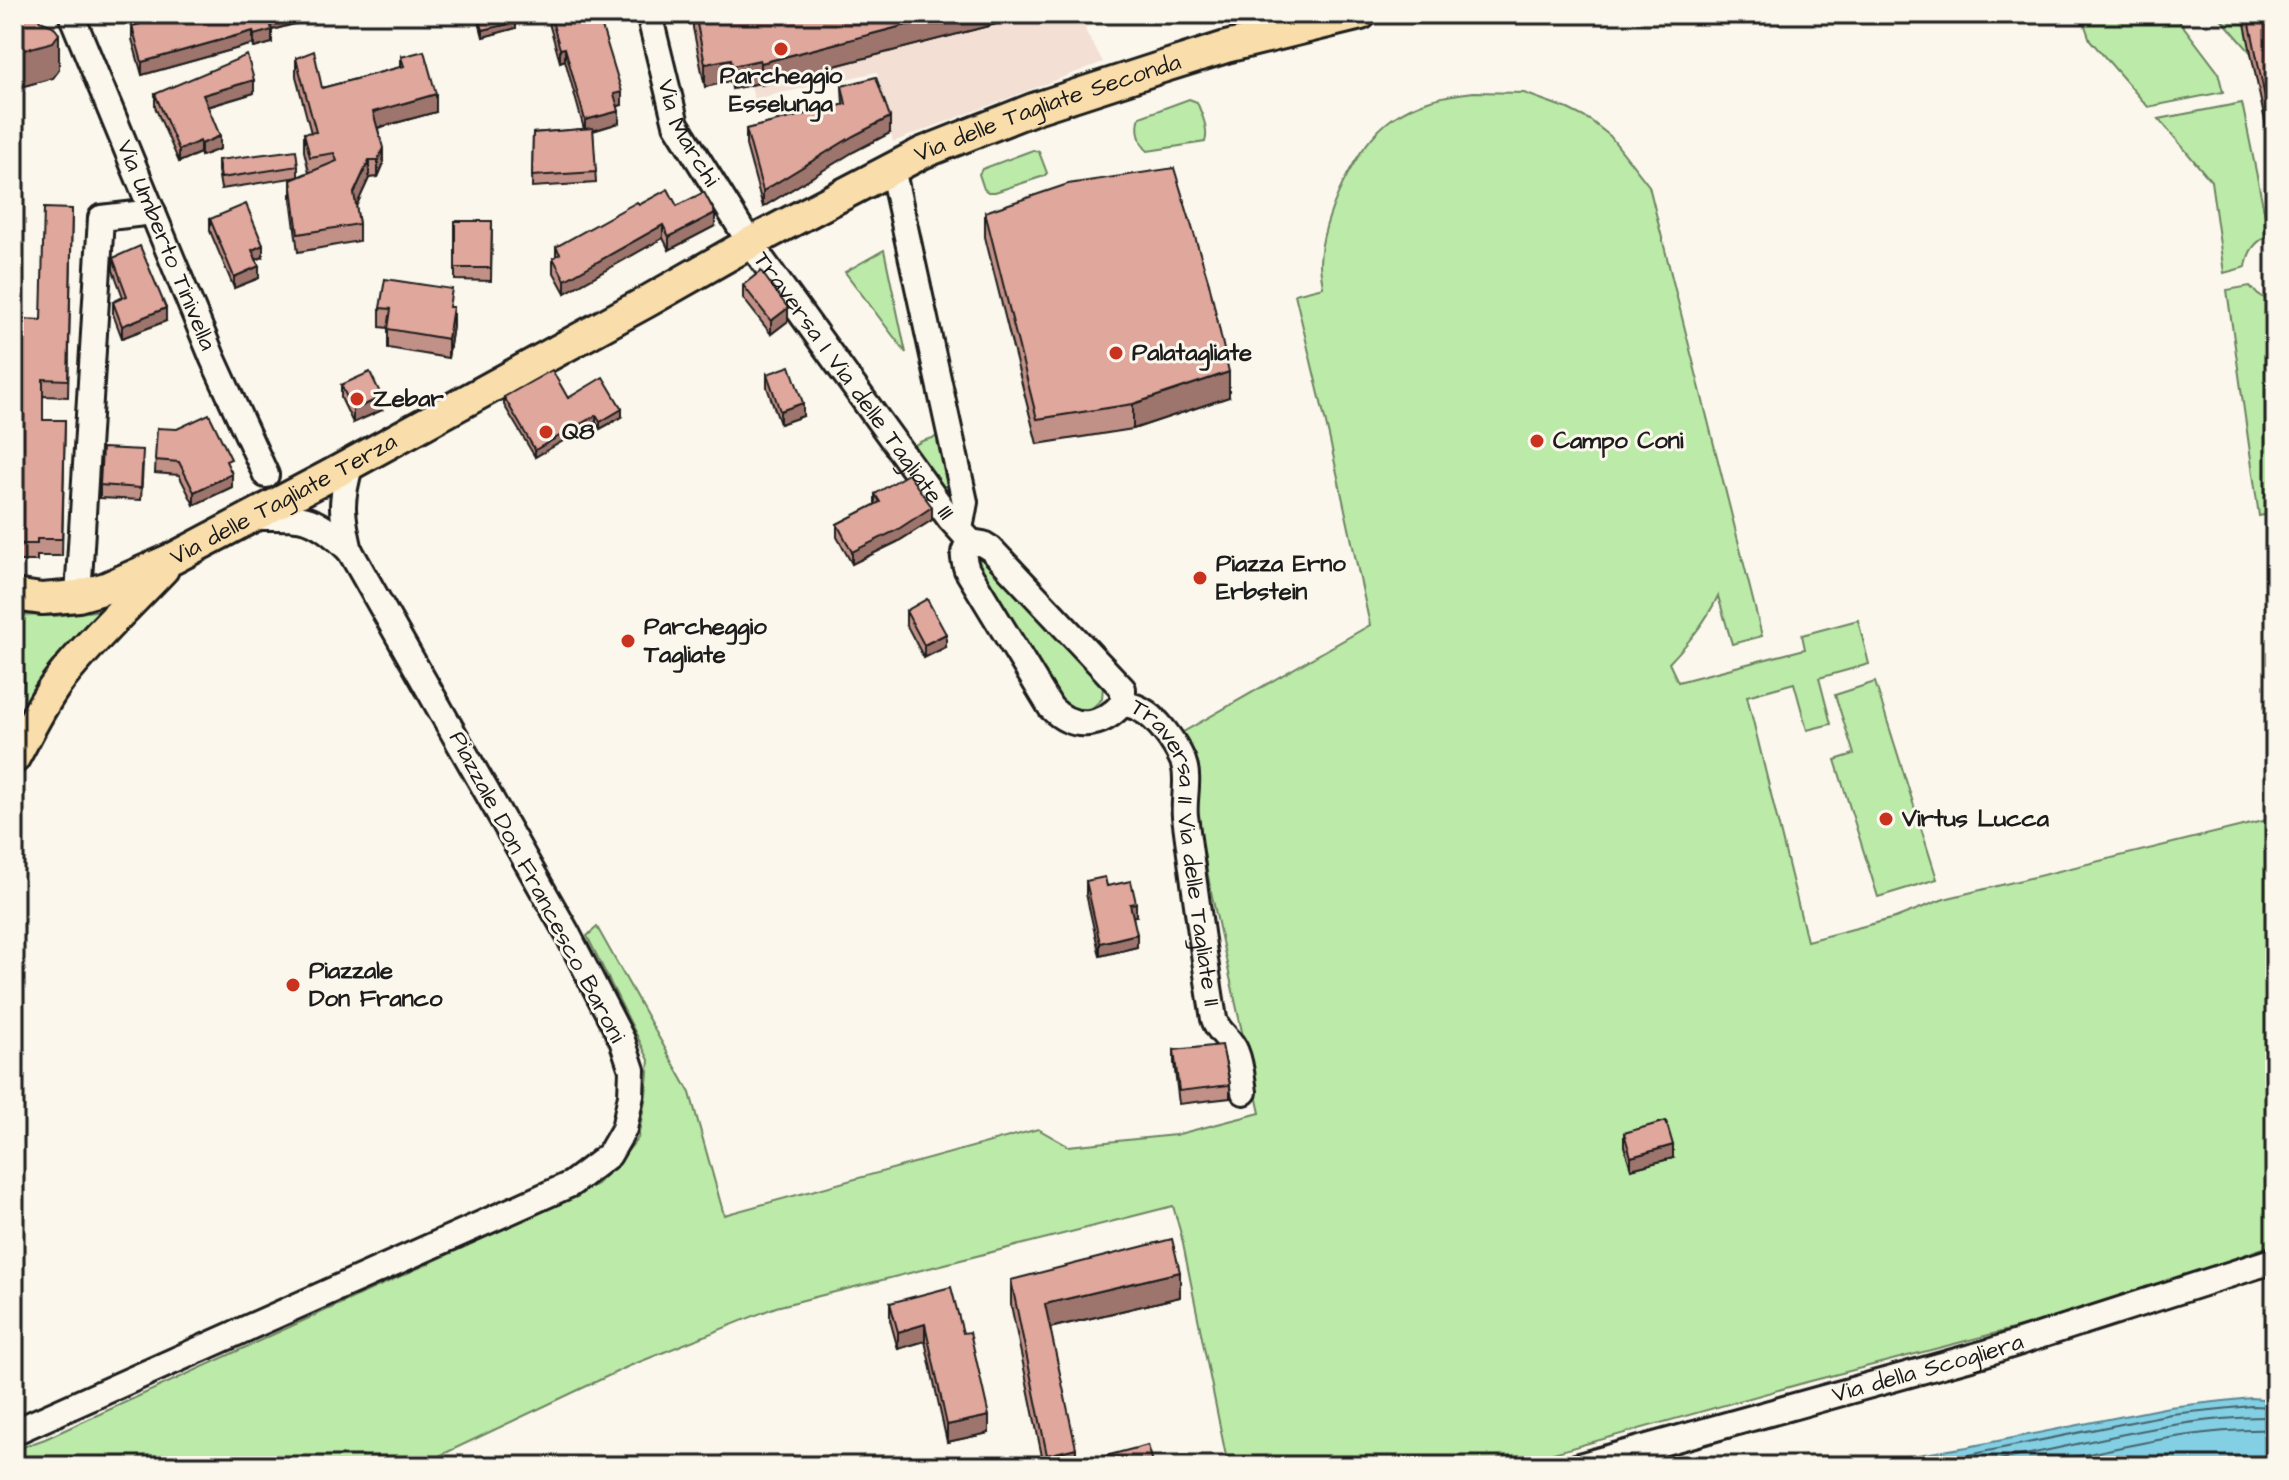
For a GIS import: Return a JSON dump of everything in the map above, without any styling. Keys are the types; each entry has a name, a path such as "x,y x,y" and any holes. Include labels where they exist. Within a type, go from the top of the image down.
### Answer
{"main road":[{"name":"Via delle Tagliate Seconda","path":"750,243 951,140 1036,108 1296,24 1361,14"},
{"name":"Via delle Tagliate Terza","path":"14,595 42,599 78,596 106,588 174,558 750,243"},
{"path":"14,758 44,702 60,680 88,645 174,558"}],"street":[{"name":"Via Umberto Tinivella","path":"71,14 213,359 266,475"},
{"name":"Via Marchi","path":"649,14 676,124 750,243"},
{"path":"892,168 965,502 963,558 967,570 1060,718 1075,724 1094,723 1113,715 1123,703"},
{"path":"78,596 101,218 153,212"},
{"name":"Traversa I Via delle Tagliate III","path":"750,243 941,506 966,535"},
{"name":"Piazzale Don Francesco Baroni","path":"14,1432 571,1184 609,1155 624,1129 632,1070 622,1040 567,933 350,551 341,505 351,463"},
{"path":"252,517 308,519 330,531 350,551"},
{"name":"Traversa II Via delle Tagliate II","path":"966,535 991,549 1123,689 1123,703 1140,708 1152,717 1184,763 1185,813 1214,1019 1216,1029 1237,1052 1244,1092"},
{"name":"Via della Scogliera","path":"1579,1466 1989,1352 2275,1260"}],"shaded area":[{"path":"734,14 1084,14 1086,32 1103,62 893,142 877,72 754,99"}],"green space":[{"path":"2081,14 2174,14 2218,72 2223,92 2148,107 2090,40"},
{"path":"2217,14 2275,14 2252,54"},
{"path":"1474,92 1524,93 1590,120 1610,136 1649,186 1762,636 1732,644 1718,596 1696,632 1669,663 1678,682 1805,649 1802,635 1858,620 1869,664 1819,678 1831,724 1807,730 1794,683 1747,696 1807,941 1895,918 1944,899 2275,818 2275,1244 2093,1308 1807,1382 1507,1466 1228,1466 1173,1206 776,1307 627,1367 418,1466 14,1466 14,1450 45,1439 597,1184 638,1138 649,1060 587,936 597,927 690,1093 724,1215 1038,1129 1068,1146 1175,1135 1260,1113 1210,887 1194,798 1193,753 1178,735 1370,625 1295,294 1323,287 1320,263 1322,245 1334,204 1354,163 1379,130 1402,112 1422,103"},
{"path":"1189,99 1197,102 1201,112 1206,127 1205,142 1148,151 1139,135 1140,117"},
{"path":"2242,103 2269,235 2253,248 2246,267 2224,273 2211,181 2159,119"},
{"path":"1033,150 1039,152 1047,173 1044,176 995,192 984,189 979,174 982,169"},
{"path":"884,250 906,353 845,272"},
{"path":"2250,286 2258,295 2275,303 2275,513 2259,516 2227,290"},
{"path":"940,436 953,502 951,508 907,449"},
{"path":"985,554 1098,677 1103,686 1102,699 1089,711 1065,711 973,562 975,557"},
{"path":"102,610 66,651 30,709 23,708 23,660 14,615 55,616"},
{"name":"Virtus Lucca","path":"1875,682 1937,879 1878,897 1835,760 1854,754 1835,695"}],"water":[{"path":"2251,1398 2275,1400 2275,1466 1851,1466 1967,1447 2169,1407"}],"building":[{"path":"14,14 38,14 40,21 53,26 59,34 53,42 17,52 14,49"},
{"path":"137,14 284,14 269,18 272,30 254,35 253,31 142,62 132,26 140,24"},
{"path":"478,14 514,14 516,22 483,30"},
{"path":"550,14 598,14 622,92 614,94 619,111 585,120 565,48 560,49"},
{"path":"695,14 948,14 761,63 760,60 732,66 731,59 705,64"},
{"path":"2248,14 2275,14 2275,146"},
{"path":"314,51 322,88 404,66 401,57 424,51 436,94 373,112 383,148 378,160 369,160 354,193 359,224 298,234 291,180 337,161 334,153 310,157 304,133 316,132 296,58"},
{"path":"247,55 254,80 203,95 220,136 179,150 155,94"},
{"path":"876,77 890,117 763,191 746,129 846,104 842,86"},
{"path":"593,128 596,172 532,176 533,133"},
{"path":"296,150 298,166 221,178 218,160"},
{"name":"Palatagliate","path":"1174,168 1209,283 1229,372 1133,404 1037,419 985,212 1068,184"},
{"path":"668,189 677,206 704,192 715,213 669,237 663,225 565,280 553,258 560,254 556,247 637,202 639,205"},
{"path":"246,204 263,245 252,250 259,266 234,277 210,219"},
{"path":"44,208 72,209 68,380 43,379 43,420 65,420 62,539 37,539 37,544 18,544 20,456 14,456 14,319 41,320"},
{"path":"455,221 492,221 491,268 455,268"},
{"path":"140,246 166,308 122,326 113,302 127,296 113,258"},
{"path":"761,271 788,308 771,321 743,285"},
{"path":"385,279 452,289 449,307 453,307 448,339 388,329 391,309 380,308"},
{"path":"790,366 803,403 780,411 767,374"},
{"path":"552,370 568,398 603,377 622,409 600,422 596,415 535,450 504,397"},
{"path":"370,372 382,397 353,410 341,385"},
{"path":"209,414 231,459 226,461 232,474 194,492 179,462 155,460 157,428 177,429"},
{"path":"102,448 143,450 141,488 100,485"},
{"path":"908,474 932,507 897,530 852,552 837,524 880,502 875,494"},
{"path":"927,599 946,634 924,645 906,611"},
{"path":"1105,877 1107,886 1131,881 1136,903 1130,904 1137,934 1100,943 1086,881"},
{"path":"1222,1045 1230,1085 1179,1091 1174,1050"},
{"path":"1666,1121 1673,1145 1631,1157 1624,1133"},
{"path":"1172,1239 1180,1272 1045,1304 1076,1448 1047,1455 1011,1280"},
{"path":"951,1287 963,1333 970,1332 989,1416 947,1425 925,1324 898,1332 890,1303"},
{"path":"1148,1445 1154,1466 1067,1466"}],"place":[{"name":"Parcheggio Esselunga","path":"781,49"},
{"name":"Palatagliate","path":"1116,353"},
{"name":"Zebar","path":"357,399"},
{"name":"Q8","path":"546,432"},
{"name":"Campo Coni","path":"1537,441"},
{"name":"Piazza Erno Erbstein","path":"1200,578"},
{"name":"Parcheggio Tagliate","path":"628,641"},
{"name":"Virtus Lucca","path":"1886,819"},
{"name":"Piazzale Don Franco","path":"293,985"}]}
